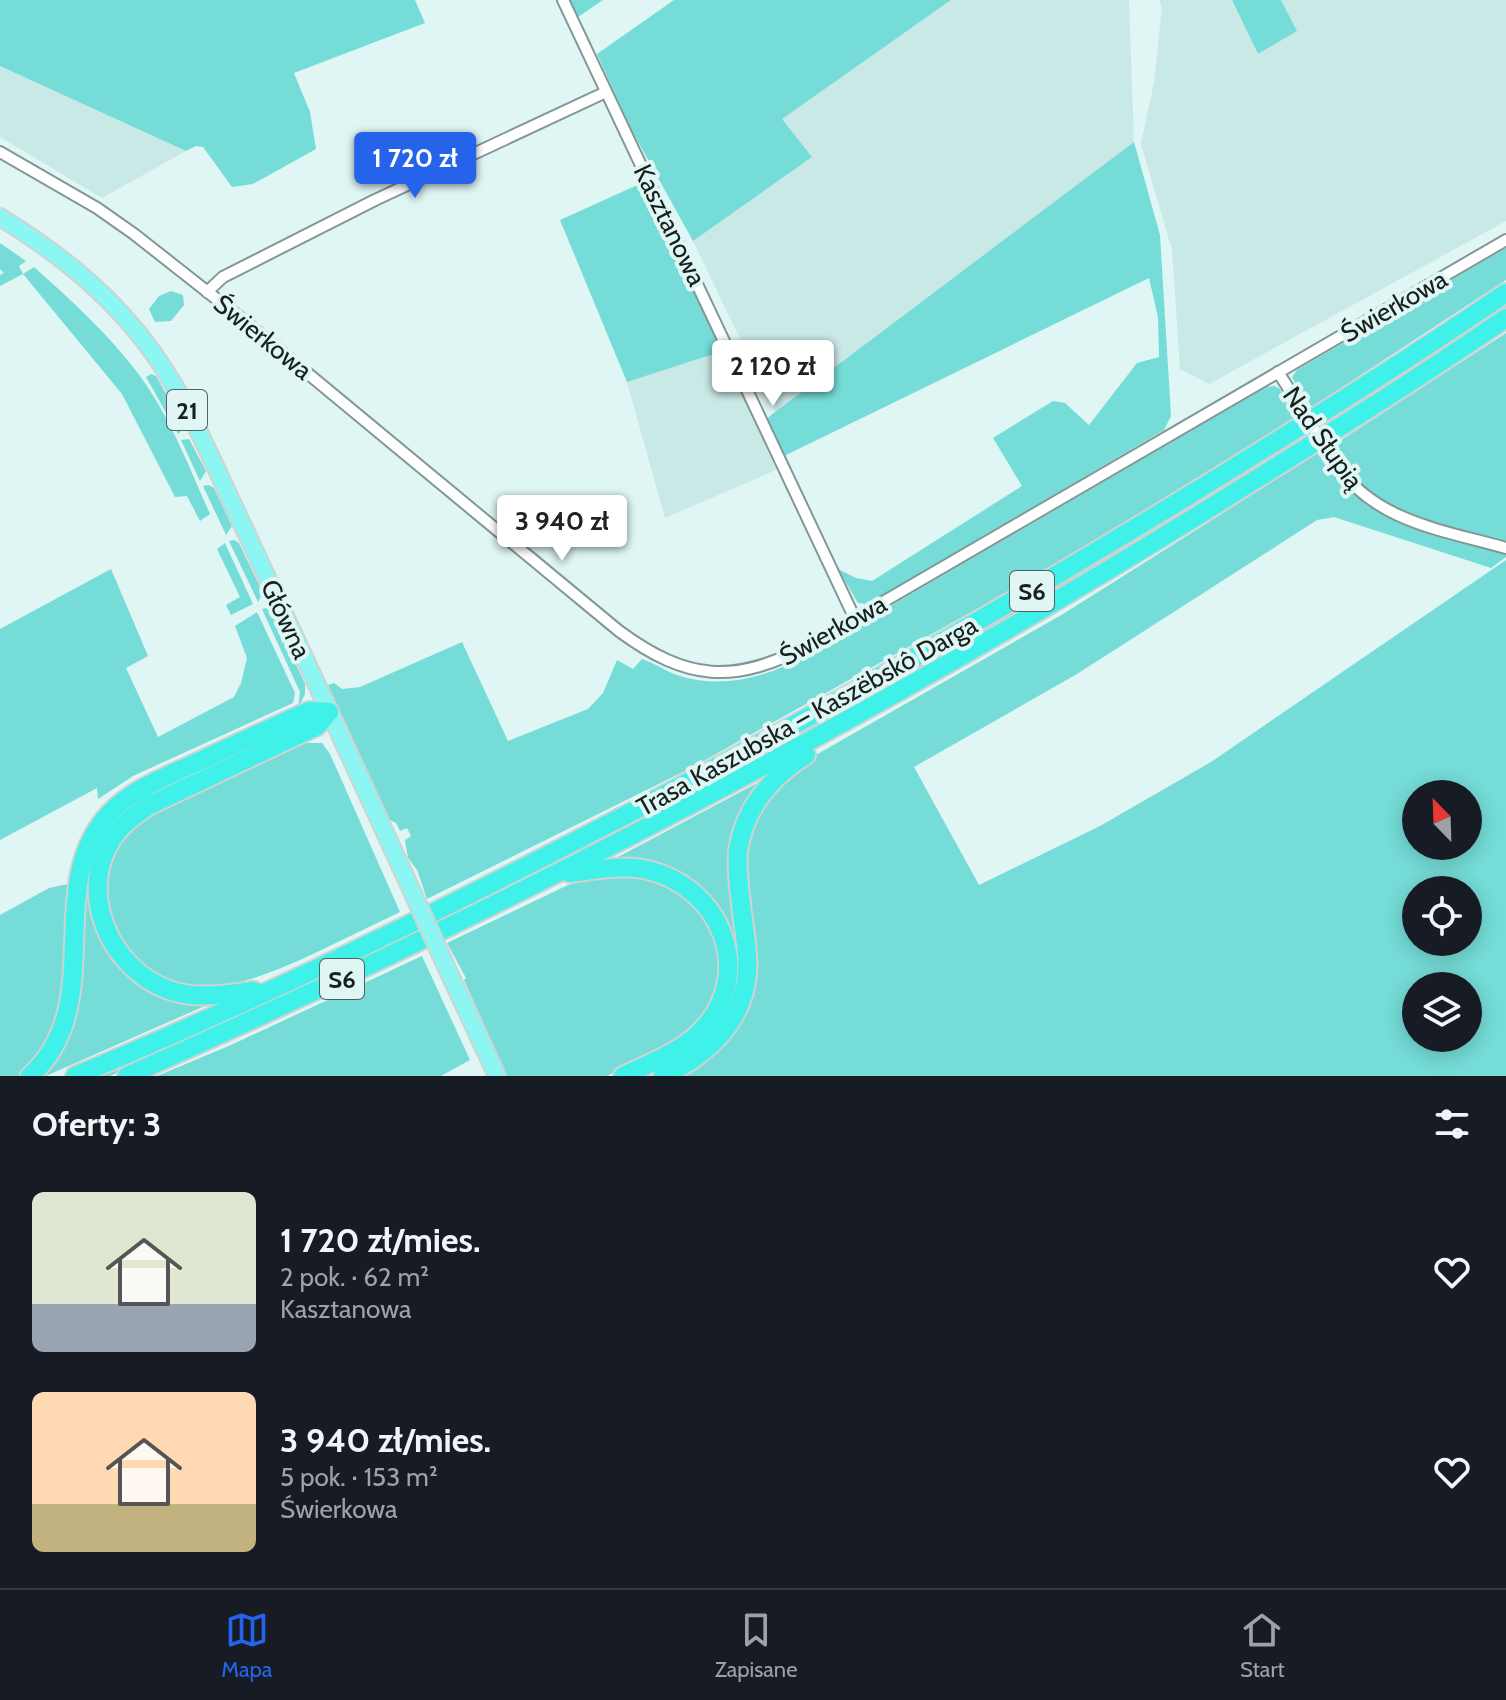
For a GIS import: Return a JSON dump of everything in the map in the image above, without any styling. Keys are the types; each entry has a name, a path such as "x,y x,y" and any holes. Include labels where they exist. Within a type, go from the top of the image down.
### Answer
{"highway":[{"name":"Trasa Kaszubska – Kaszëbskô Darga","path":"75,1076 271,989 512,874 874,683 1049,581 1335,406 1506,293"},
{"name":"Trasa Kaszubska – Kaszëbskô Darga","path":"127,1076 345,978 553,876 883,701 1116,566 1316,442 1506,318"},
{"path":"663,1076 698,1056 716,1041 738,1010 747,972 738,851 756,801 786,769 883,701"},
{"path":"30,1076 49,1056 65,1024 72,988 82,865 100,825 123,802 153,783 309,711 329,712"},
{"path":"271,989 184,995 153,983 137,972 114,946 103,923 98,898 101,866 112,838 133,816 317,726 329,712"},
{"path":"553,876 625,867 670,878 696,894 713,915 725,942 729,962 728,984 708,1022 697,1035 677,1049 623,1076"}],"main road":[{"name":"Główna","path":"0,217 53,250 102,292 140,335 176,390 201,437 497,1076"}],"street":[{"name":"Kasztanowa","path":"563,0 855,619"},
{"path":"207,292 223,277 347,214 606,92"},
{"name":"Świerkowa","path":"0,152 97,208 207,292 541,568 648,652 680,667 708,672 735,672 774,663 855,619 1506,240"},
{"name":"Nad Słupią","path":"1278,372 1336,464 1355,488 1380,508 1506,548"}],"shaded area":[{"path":"0,0 415,0 425,23 294,73 310,112 316,149 253,184 232,187 203,147 196,146 186,151 0,66"},
{"path":"570,0 603,0 578,17"},
{"path":"674,0 951,0 782,119 812,157 693,241 631,129 597,54"},
{"path":"951,0 1129,0 1134,142 776,413 693,241 812,157 781,119"},
{"path":"1159,0 1232,0 1258,54 1297,31 1281,0 1506,0 1506,221 1209,384 1180,369 1172,250 1141,144 1154,82 1162,7"},
{"path":"1232,0 1281,0 1297,31 1258,54"},
{"path":"0,66 186,151 102,198 0,137"},
{"path":"1134,142 1160,235 1171,416 1164,430 868,604 858,603 838,569 856,578 872,581 1022,486 993,438 1053,401 1065,403 1089,425 1137,363 1159,357 1158,317 1149,278 784,456 766,419"},
{"path":"644,182 723,351 627,382 560,220"},
{"path":"0,243 26,261 19,266 23,274 0,286 0,275 4,273 0,269"},
{"path":"1506,248 1506,280 1312,407 1300,392 1292,377 1297,370"},
{"path":"34,267 101,330 137,372 169,423 210,514 200,521 187,496 175,497 122,394 23,274"},
{"path":"171,291 183,295 184,305 171,321 155,322 149,309 159,296"},
{"path":"1506,301 1506,310 1325,428 1321,422"},
{"path":"1506,333 1506,542 1404,513 1368,493 1351,475 1335,444"},
{"path":"723,351 776,470 665,518 627,382"},
{"path":"151,374 156,376 182,422 182,430 178,434 146,377"},
{"path":"1266,387 1280,389 1295,418 1045,571 689,769 427,899 417,870 408,858 405,840 411,836 407,828 400,831 396,823 390,820 328,685 334,683 342,689 360,687 462,642 508,741 588,709 603,693 617,660 633,669 642,659 677,675 708,681 754,677 798,660"},
{"path":"1305,432 1309,439 1240,482 1237,476"},
{"path":"189,439 206,471 200,481 181,440"},
{"path":"1318,453 1328,470 1332,468 1365,504 1390,518 1506,552 1506,557 1491,568 1334,517 1317,520 1077,674 914,767 979,885 1100,826 1211,762 1506,560 1506,1076 677,1076 734,1030 748,838 762,804 814,756 1063,614"},
{"path":"203,486 214,488 232,526 226,535"},
{"path":"1186,507 1190,513 790,745 441,925 438,918"},
{"path":"229,541 239,543 263,593 258,602"},
{"path":"225,543 253,604 231,615 226,605 240,597 217,549"},
{"path":"111,569 148,656 126,668 158,737 234,697 247,658 235,626 257,612 295,693 293,703 133,776 98,799 97,788 0,840 0,629"},
{"path":"262,609 271,610 305,684 305,694 298,709 300,692"},
{"path":"296,723 103,841 108,949 207,1005 40,1076 52,1062 90,859 110,822 138,798"},
{"path":"303,739 305,743 322,743 330,754 400,912 284,967 225,986 197,988 171,984 148,972 127,950 107,907 106,875 117,845 141,821 161,809"},
{"path":"759,782 749,799 736,993 714,1033 666,1067 647,1076 635,1076 706,1035 730,931 710,899 684,877 652,863 616,858"},
{"path":"607,874 659,879 701,909 720,946 718,990 704,1016 682,1037 607,1076 507,1076 464,980 466,978 447,943 568,885"},
{"path":"73,883 62,1013 35,1063 20,1076 0,1076 0,915 49,888"},
{"path":"410,931 414,938 110,1076 93,1076"},
{"path":"422,956 470,1060 441,1076 157,1076 231,1045"}]}
